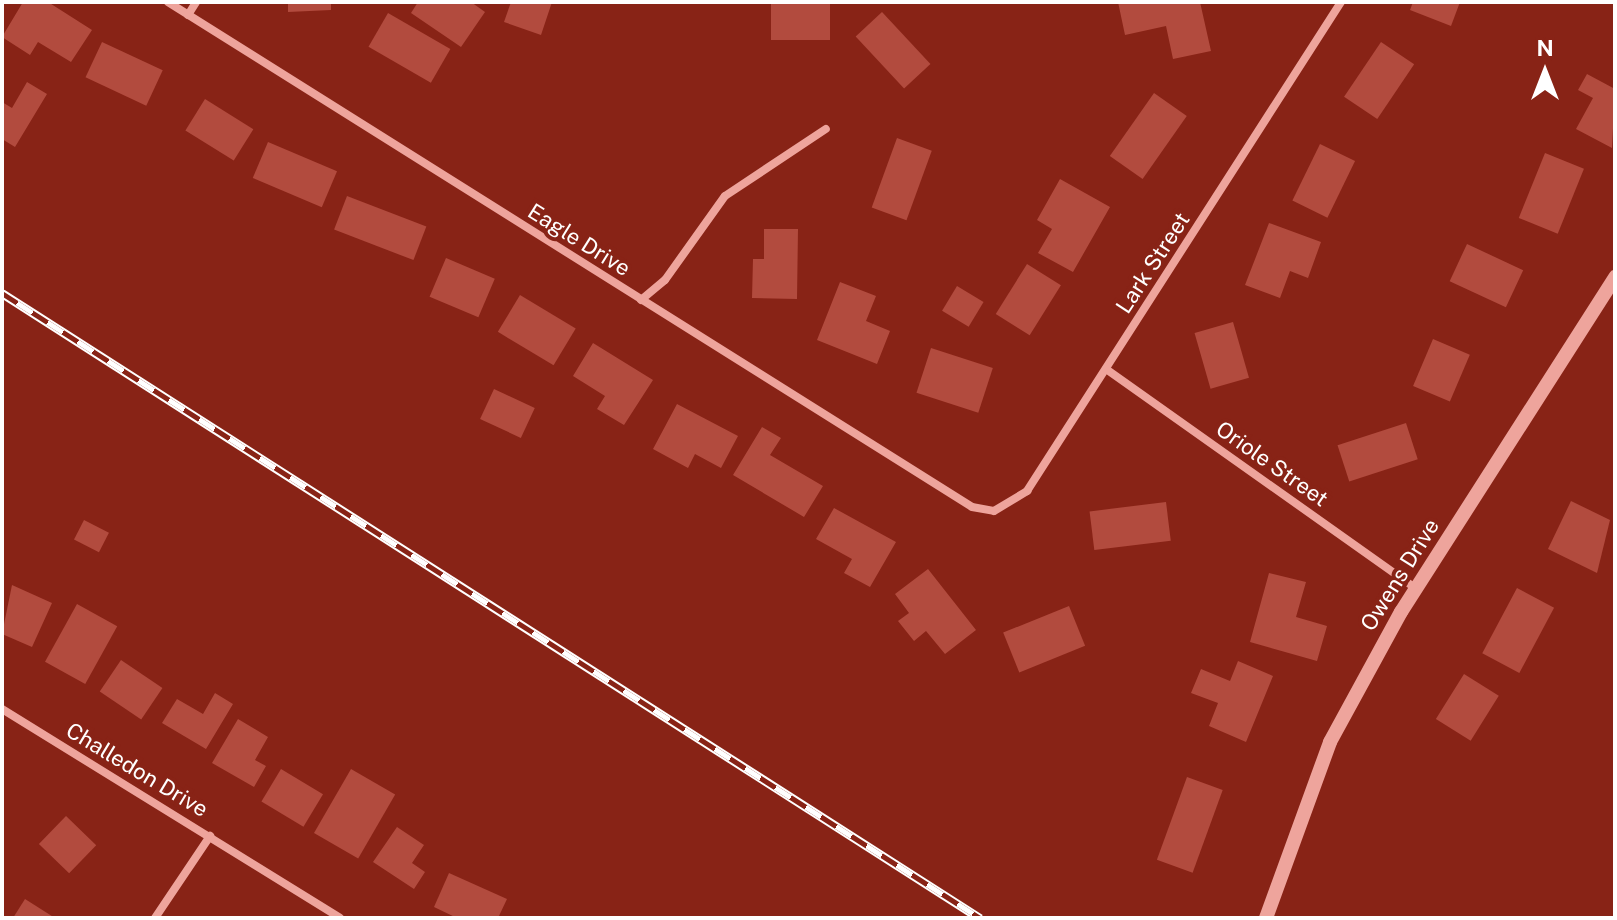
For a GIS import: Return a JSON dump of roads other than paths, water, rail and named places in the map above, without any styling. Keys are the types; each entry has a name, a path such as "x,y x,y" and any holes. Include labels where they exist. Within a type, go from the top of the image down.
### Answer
{"street":[{"name":"Eagle Drive","path":"168,2 972,507"},
{"path":"188,15 196,2"},
{"name":"Lark Street","path":"972,507 994,511 1027,491 1341,2"},
{"path":"641,300 665,280 725,196 826,129"},
{"name":"Owens Drive","path":"1266,918 1330,742 1417,589 1615,277"},
{"name":"Oriole Street","path":"1106,369 1417,589"},
{"name":"Challedon Drive","path":"2,709 210,836 155,918"},
{"path":"210,836 340,918"}],"railway":[{"path":"2,293 980,918"}]}
